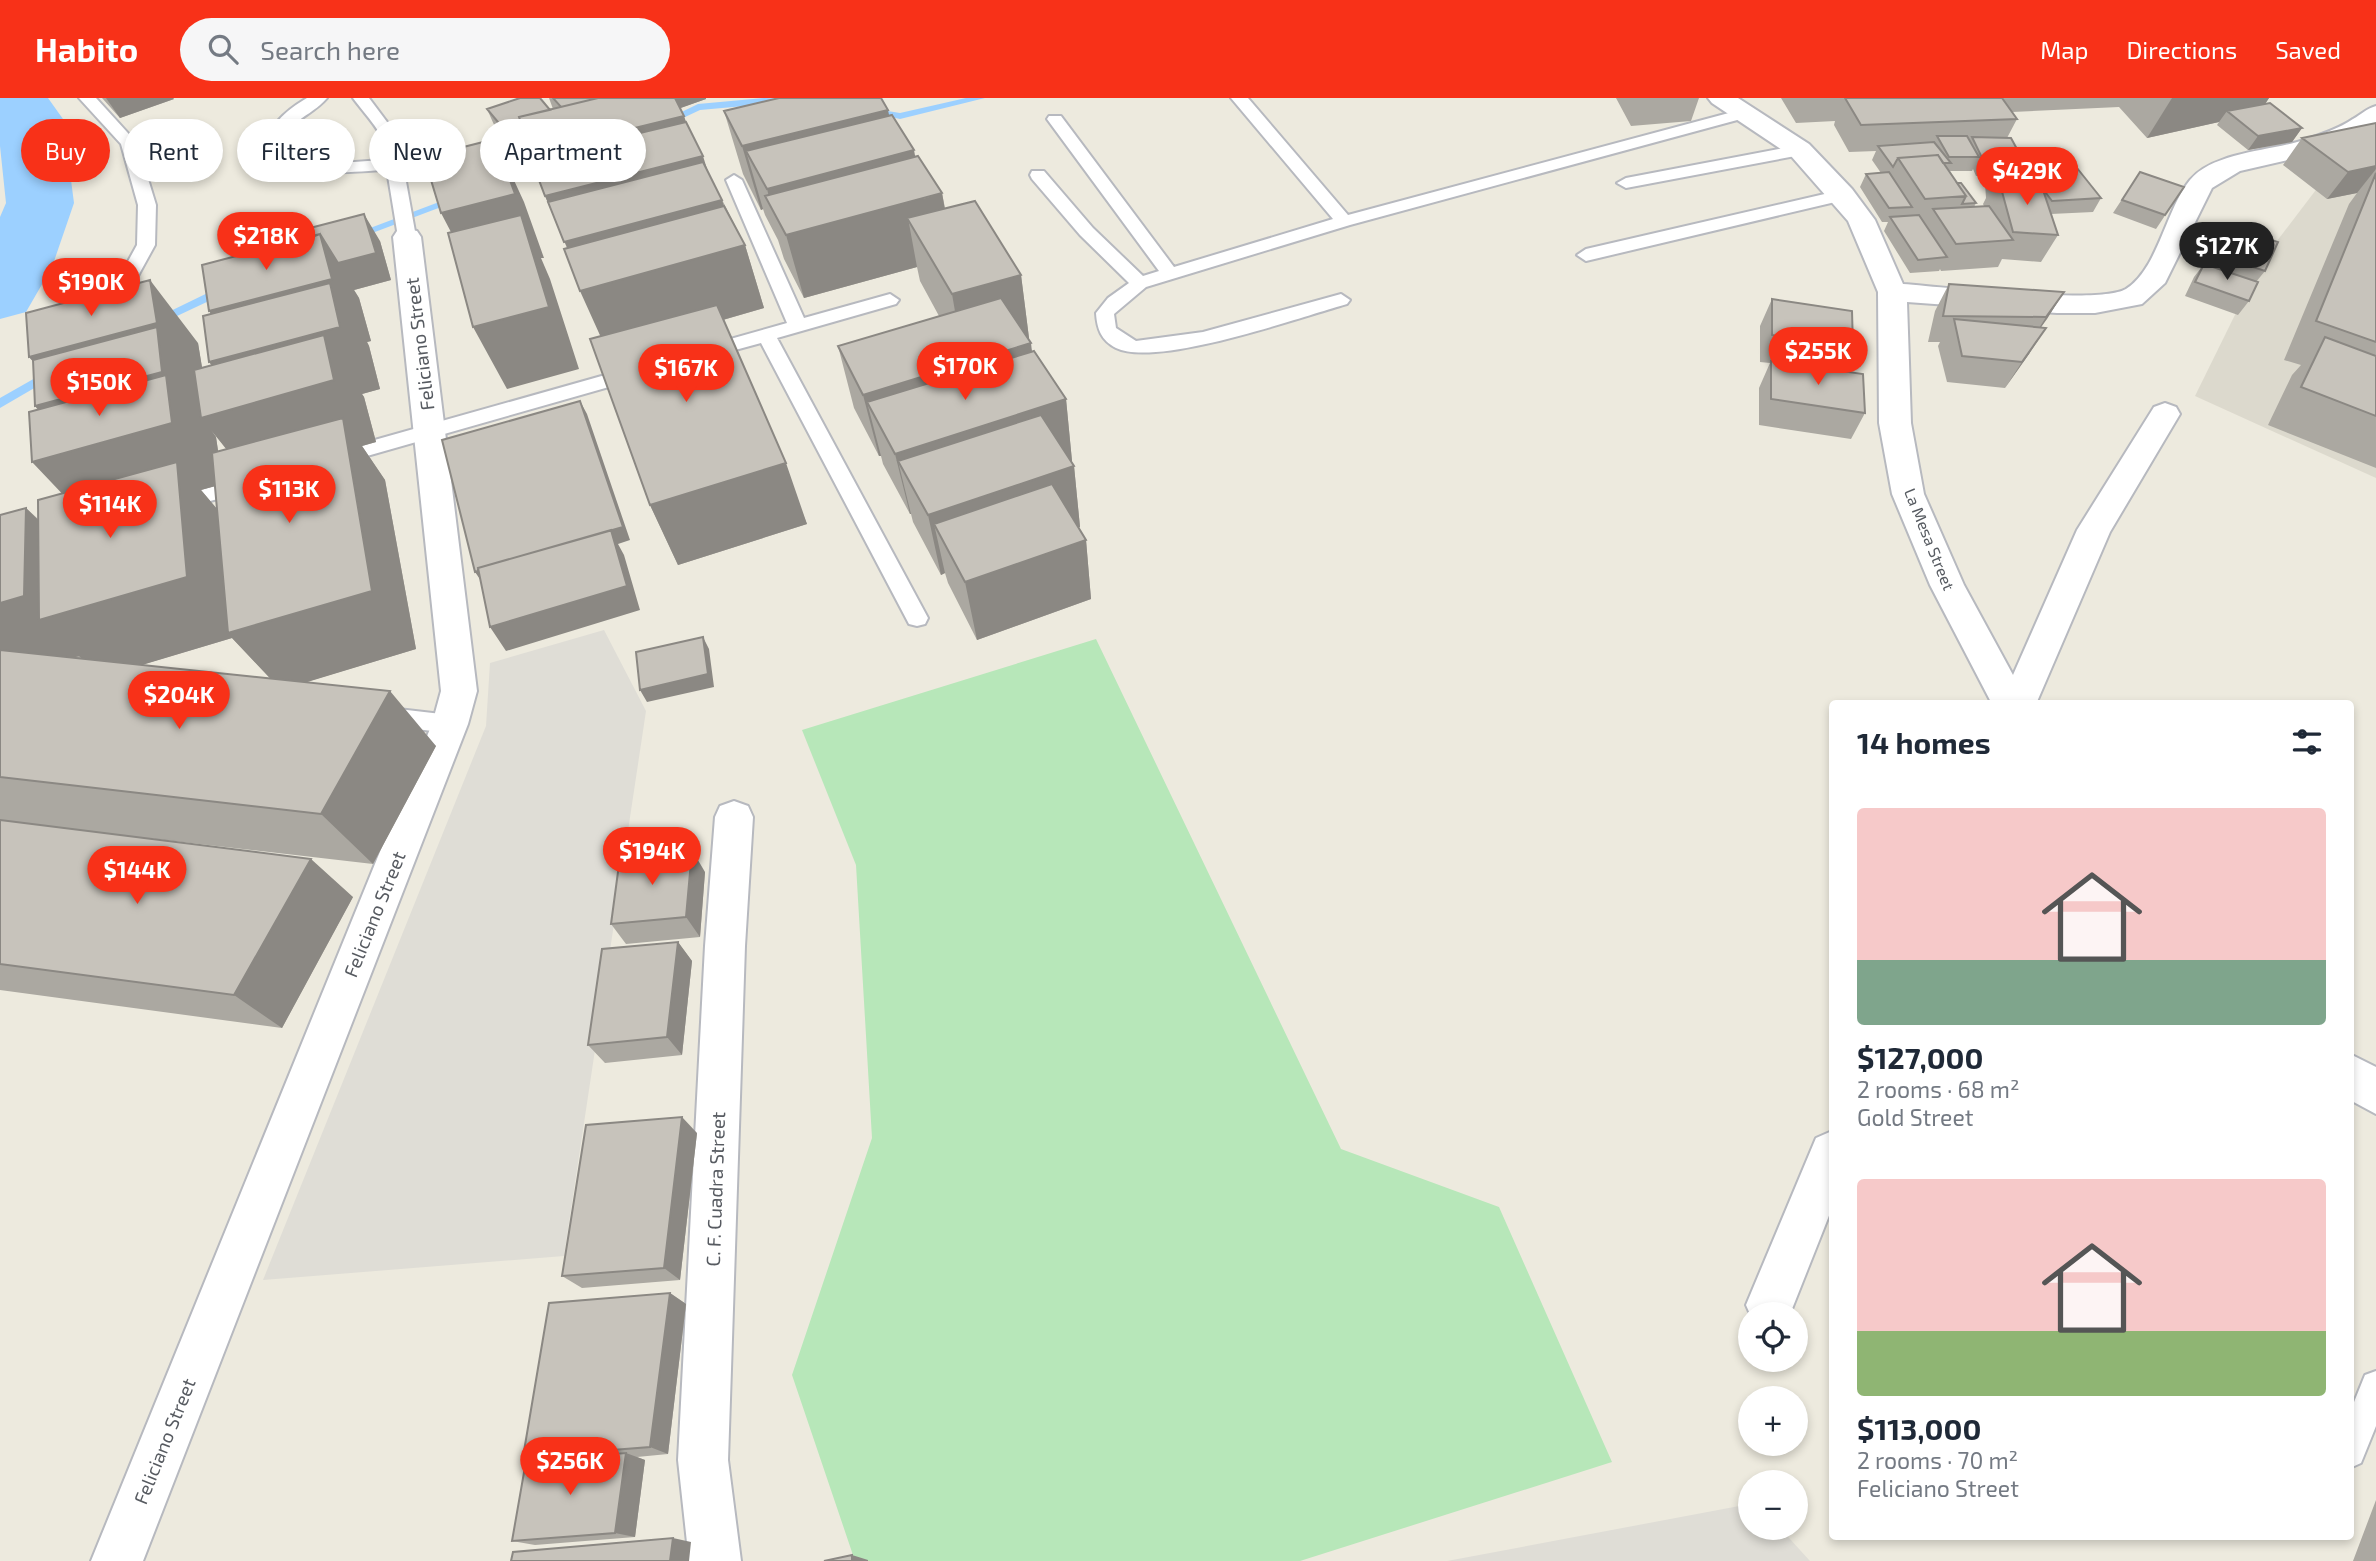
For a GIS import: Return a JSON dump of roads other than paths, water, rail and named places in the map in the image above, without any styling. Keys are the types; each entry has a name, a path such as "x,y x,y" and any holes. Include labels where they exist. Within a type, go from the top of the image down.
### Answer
{"street":[{"name":"La Mesa Street","path":"1733,106 1800,150 1842,195 1861,220 1892,292 1895,423 1908,494 1947,585 2008,700"},
{"path":"1892,292 2057,304 2095,304 2132,298 2151,283 2201,183 2231,165 2313,146 2361,126 2376,114"},
{"name":"Feliciano Street","path":"117,1561 450,724 460,691 407,237"},
{"path":"2020,700 2094,530 2165,414"},
{"name":"C. F. Cuadra Street","path":"715,1561 703,1460 724,960 734,817"},
{"path":"1771,1302 1829,1160"}],"lane":[{"path":"87,98 129,144 147,205 146,245 110,313 91,333"},
{"path":"319,98 294,113 277,131 271,152 278,158 311,166 369,166"},
{"path":"361,98 377,119"},
{"path":"1239,98 1344,221"},
{"path":"1341,300 1203,338 1135,347 1122,343 1107,330 1105,313 1140,282 1733,106"},
{"path":"1055,119 1170,274"},
{"path":"1626,183 1800,150"},
{"path":"1038,175 1083,230 1115,263 1140,282"},
{"path":"734,180 799,326"},
{"path":"398,182 407,237"},
{"path":"1586,255 1842,195"},
{"path":"688,358 890,300"},
{"path":"766,335 917,618"},
{"path":"310,466 649,369"},
{"path":"157,509 271,477"},
{"path":"353,713 450,724"},
{"path":"2354,1442 2376,1386"}],"waterway":[{"path":"0,296 16,267 40,203 30,119 16,98"},
{"path":"869,111 900,116 980,98"},
{"path":"664,123 698,107 788,99"},
{"path":"493,186 504,182"},
{"path":"355,236 459,198"},
{"path":"156,321 224,289"},
{"path":"0,404 51,373"}]}
